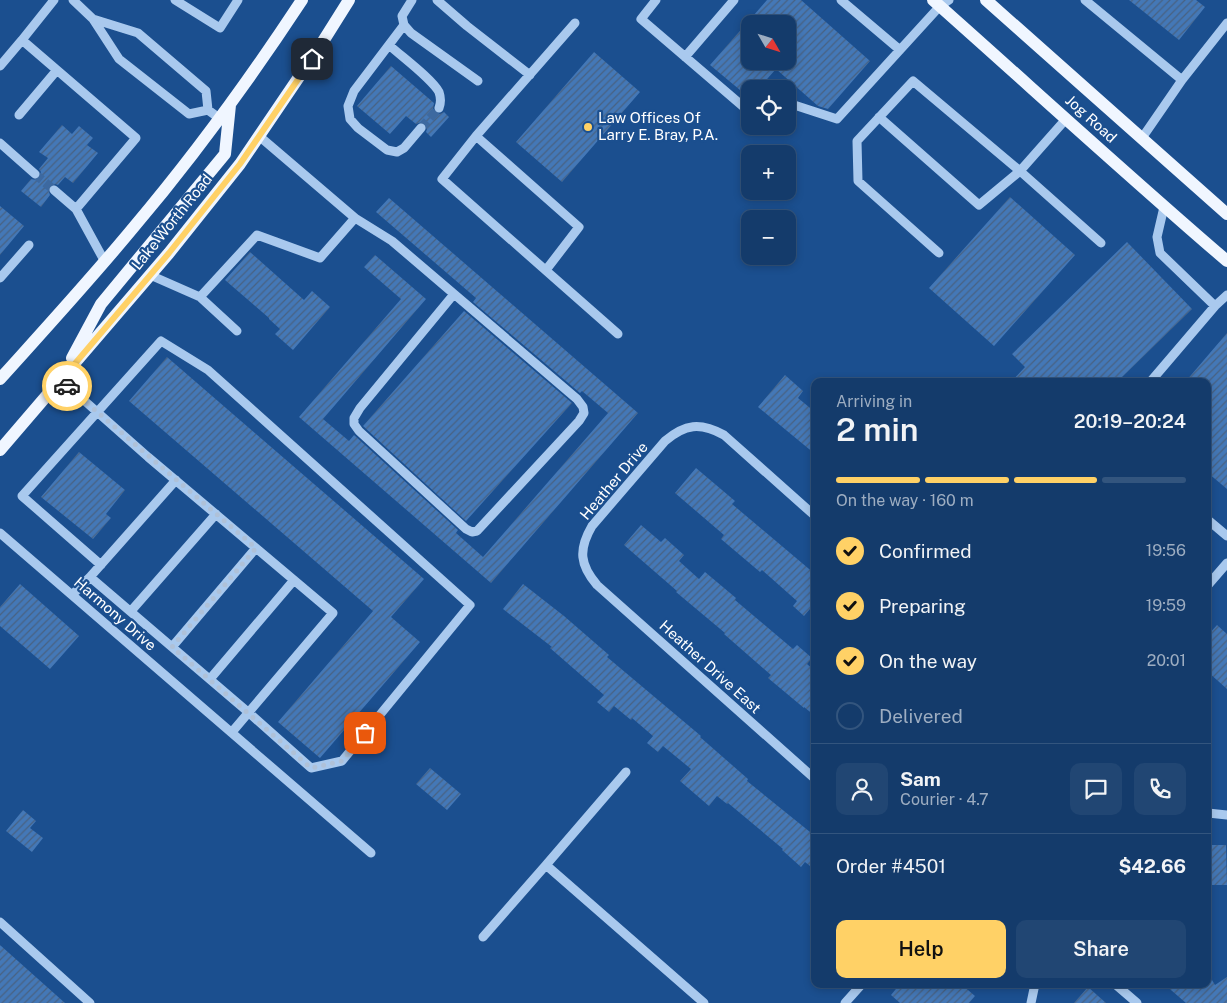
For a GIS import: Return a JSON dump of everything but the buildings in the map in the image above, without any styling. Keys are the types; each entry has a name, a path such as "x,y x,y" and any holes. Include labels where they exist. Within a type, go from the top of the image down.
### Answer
{"main road":[{"name":"Lake Worth Road","path":"0,379 105,262 196,150 268,51 302,0"},
{"name":"Lake Worth Road","path":"0,450 150,275 240,164 349,0"},
{"name":"Jog Road","path":"986,0 1227,214"},
{"name":"Jog Road","path":"941,2 1164,207 1227,261"},
{"path":"61,380 101,304 225,154 230,104"}],"street":[{"path":"0,66 54,0"},
{"path":"73,0 93,19 120,59 189,114 208,110 220,118"},
{"path":"175,0 220,28 238,0"},
{"path":"412,0 402,16 404,25 478,81"},
{"path":"438,0 467,26 530,75"},
{"path":"656,0 641,19 741,105"},
{"path":"685,57 734,0"},
{"path":"841,0 900,50"},
{"path":"1085,0 1182,80"},
{"path":"796,106 837,119 941,2"},
{"path":"93,19 138,34 206,91 208,110"},
{"path":"575,23 476,136 442,179 618,334"},
{"path":"1142,138 1182,80 1227,23"},
{"path":"404,25 354,91 348,106 350,119 358,128 387,150 397,152 404,148 421,128"},
{"path":"22,40 136,138 76,209"},
{"path":"388,45 430,82 440,94 441,102 439,108"},
{"path":"19,115 57,70"},
{"path":"939,253 858,181 857,141 913,80 1101,243"},
{"path":"879,117 979,204 1020,171 1066,118"},
{"path":"259,136 355,218 392,241 577,399 583,407 584,414 579,421 482,528 472,532 466,529 359,431 354,424 354,418 360,408 454,294"},
{"path":"476,136 579,227 546,270"},
{"path":"0,143 35,174"},
{"path":"54,190 76,209 105,262"},
{"path":"1164,207 1157,237 1160,253 1215,306"},
{"path":"200,297 257,236 320,258 355,218"},
{"path":"0,278 29,245"},
{"path":"150,275 200,297 237,330"},
{"path":"1154,378 1215,306 1227,295"},
{"path":"90,576 311,768 342,761 470,605 208,370 161,341 22,496 101,565"},
{"path":"61,380 333,613 232,732"},
{"name":"Heather Drive","path":"589,575 584,564 583,550 585,538 592,526 665,441 686,428 699,426 712,429 724,435 811,512"},
{"path":"72,595 176,480"},
{"path":"131,611 216,514"},
{"path":"1211,523 1227,536"},
{"name":"Harmony Drive","path":"0,532 371,853"},
{"path":"172,647 256,548"},
{"path":"1211,582 1227,563"},
{"name":"Heather Drive East","path":"589,575 597,585 811,775"},
{"path":"210,679 294,580"},
{"path":"483,937 626,772"},
{"path":"1211,813 1227,815"},
{"path":"546,865 704,1003"},
{"path":"0,922 90,1003"},
{"path":"846,1003 859,988"},
{"path":"1031,1003 1034,988"},
{"path":"1120,988 1137,1003"}],"tunnel":[{"path":"421,128 439,108"},
{"path":"35,174 54,190"}],"way so far":[{"path":"67,386 256,548 172,647 311,768 342,761 365,733"}],"place":[{"name":"Law Offices Of Larry E. Bray, P.A.","path":"588,127"}],"route":[{"path":"67,386 61,380 169,253 240,164 312,59"}]}
